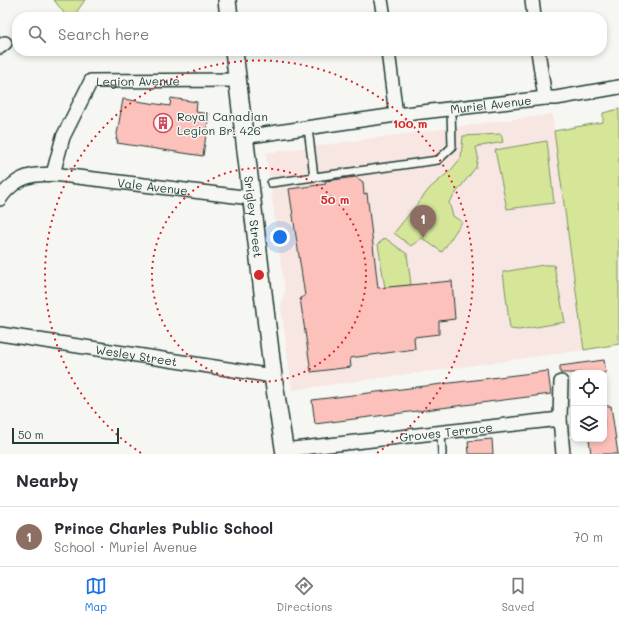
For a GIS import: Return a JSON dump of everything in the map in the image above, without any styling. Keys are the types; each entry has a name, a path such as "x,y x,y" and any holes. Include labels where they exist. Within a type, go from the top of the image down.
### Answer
{"street":[{"path":"227,0 229,12"},
{"path":"382,0 383,12"},
{"path":"532,0 533,12"},
{"name":"Srigley Street","path":"235,56 243,137 273,376 285,452"},
{"path":"389,56 396,115"},
{"path":"539,56 545,98"},
{"name":"Legion Avenue","path":"53,174 63,137 91,82 237,80"},
{"name":"Muriel Avenue","path":"243,137 396,115 556,98 619,87"},
{"name":"Vale Avenue","path":"0,199 4,193 17,182 29,176 53,174 251,198"},
{"name":"Wesley Street","path":"0,334 273,376"},
{"path":"561,382 560,419 564,454"},
{"name":"Groves Terrace","path":"285,452 560,419"}],"lane":[{"path":"271,183 438,160 452,147 452,109"},
{"path":"308,128 314,177"},
{"path":"441,433 442,454"}],"shaded area":[{"path":"552,114 584,350 292,390 281,305 285,292 266,153"}],"green space":[{"path":"54,0 85,0 77,12 63,12"},
{"path":"619,109 619,344 584,350 554,131 603,122 603,113"},
{"path":"501,134 503,142 476,147 478,156 476,167 449,202 453,216 462,222 442,252 422,238 411,246 394,233 430,188 451,170 461,158 463,136"},
{"path":"547,141 554,203 507,209 495,150"},
{"path":"385,238 407,254 411,285 385,288 378,244"},
{"path":"543,265 554,265 565,322 519,330 510,329 503,272"}],"building":[{"name":"Royal Canadian Legion Br. 426","path":"171,98 197,102 196,112 209,114 203,156 117,143 118,140 116,140 123,99 170,106"},
{"path":"356,177 363,182 364,194 367,193 378,288 452,281 455,319 439,321 439,334 414,337 415,349 350,358 351,367 311,372 300,298 305,296 289,189 326,184 325,181"},
{"path":"604,360 606,370 571,370 571,373 560,373 560,366"},
{"path":"548,371 551,394 315,424 312,400"},
{"path":"607,406 611,406 618,454 591,454 589,442 607,442"},
{"path":"492,439 493,454 469,454 468,441"}],"place":[{"name":"Royal Canadian Legion Br. 426","path":"163,123"},
{"name":"Prince Charles Public School","path":"423,238"}]}
